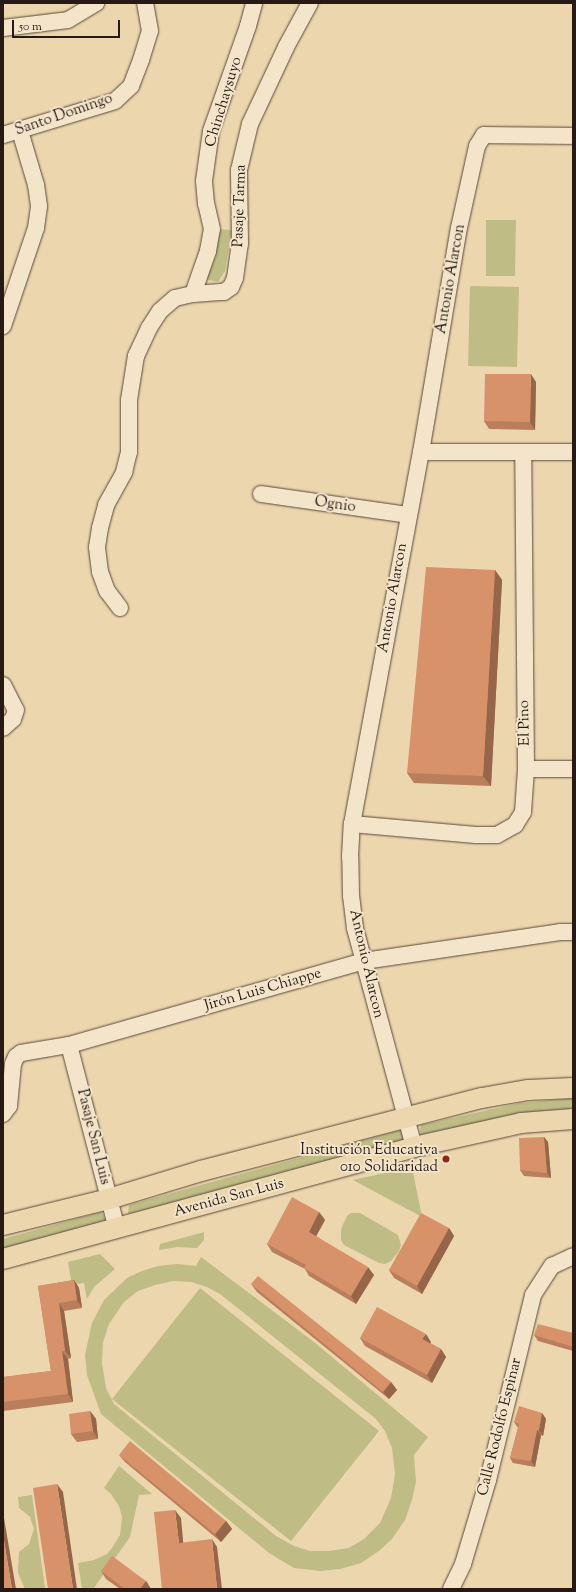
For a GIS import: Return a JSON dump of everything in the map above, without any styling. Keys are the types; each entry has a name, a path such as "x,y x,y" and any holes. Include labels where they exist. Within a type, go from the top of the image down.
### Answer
{"main road":[{"name":"Avenida San Luis","path":"3,1225 109,1199 202,1171 482,1098 516,1092 573,1088"},
{"path":"516,1092 520,1123"},
{"name":"Avenida San Luis","path":"3,1259 414,1147 520,1123 573,1120"}],"street":[{"path":"3,28 68,20 96,3"},
{"name":"Santo Domingo","path":"3,135 20,132 115,101 131,86 150,30 145,3"},
{"name":"Chinchaysuyo","path":"193,294 208,251 212,228 206,204 204,181 211,132 248,26 254,3"},
{"name":"Pasaje Tarma","path":"193,294 224,292 230,287 234,278 240,244 239,170 250,124 295,30 310,3"},
{"path":"3,326 36,228 39,206 36,185 20,132"},
{"name":"Antonio Alarcon","path":"414,1147 355,928 351,896 350,857 352,824 408,515 421,452 459,228 477,146 484,135 573,136"},
{"path":"120,608 107,591 100,572 97,547 106,505 124,472 129,452 129,400 136,356 149,328 160,311 175,298 193,294"},
{"path":"421,452 573,452"},
{"name":"El Pino","path":"352,824 476,835 497,835 515,825 523,812 526,769 523,452"},
{"name":"Ognio","path":"261,494 408,515"},
{"path":"3,685 16,710 13,719 3,728"},
{"path":"526,769 573,769"},
{"name":"Jirón Luis Chiappe","path":"3,1114 9,1106 13,1064 16,1057 21,1053 69,1045 364,962 560,932 573,932"},
{"name":"Pasaje San Luis","path":"69,1045 116,1229"},
{"name":"Calle Rodolfo Espinar","path":"451,1589 462,1564 488,1480 533,1295 552,1266 573,1256"}],"shaded area":[{"path":"486,220 516,220 515,276 486,276"},
{"path":"216,229 232,230 225,271 218,282 206,279 216,256"},
{"path":"470,286 519,287 517,367 468,366"},
{"path":"573,1098 573,1112 421,1135 421,1125 520,1103"},
{"path":"400,1130 403,1132 404,1144 130,1217 128,1213 129,1205"},
{"path":"412,1167 422,1217 353,1180"},
{"path":"101,1212 106,1222 3,1254 3,1239"},
{"path":"351,1213 360,1213 398,1235 401,1245 399,1251 391,1261 385,1264 379,1263 344,1245 341,1240 341,1229 347,1216"},
{"path":"204,1232 204,1240 197,1248 177,1247 159,1250 160,1244"},
{"path":"100,1254 115,1269 94,1287 87,1299 84,1283 72,1285 68,1262"},
{"path":"201,1257 314,1342 428,1437 414,1455 416,1482 405,1520 392,1539 379,1551 361,1563 340,1569 320,1571 294,1568 269,1553 101,1414 87,1375 85,1355 92,1323 104,1300 127,1278 142,1271 158,1266 178,1264 196,1266","holes":["173,1281 191,1282 207,1287 220,1294 376,1419 385,1431 392,1448 395,1474 391,1498 380,1523 364,1539 349,1548 329,1551 310,1551 294,1546 276,1536 114,1404 106,1388 102,1363 103,1342 109,1324 124,1302 138,1291"]},
{"path":"200,1288 379,1431 291,1541 112,1399"},
{"path":"119,1466 152,1494 139,1495 130,1537 94,1588 82,1588 78,1563 94,1560 107,1554 120,1535 122,1517 119,1506 111,1494 104,1488"},
{"path":"32,1495 45,1588 25,1589 18,1573 19,1552 29,1544 34,1529 30,1517 19,1508 18,1497"}],"building":[{"path":"485,374 531,374 530,422 484,421"},
{"path":"426,567 495,570 483,776 407,773"},
{"path":"544,1137 547,1173 520,1170 519,1138"},
{"path":"292,1197 319,1212 309,1232 368,1267 351,1296 304,1268 306,1265 267,1244"},
{"path":"421,1213 449,1228 417,1286 389,1270"},
{"path":"258,1276 391,1382 383,1392 251,1284"},
{"path":"74,1280 77,1300 59,1303 65,1351 62,1351 68,1394 3,1402 3,1377 51,1371 38,1286"},
{"path":"377,1307 426,1334 422,1339 441,1349 427,1375 360,1338"},
{"path":"538,1324 573,1333 573,1347 534,1335"},
{"path":"519,1406 542,1413 531,1461 510,1458 519,1424 514,1422"},
{"path":"90,1411 93,1431 71,1434 69,1414"},
{"path":"130,1441 226,1521 215,1534 119,1455"},
{"path":"57,1484 73,1589 48,1589 33,1488"},
{"path":"175,1510 179,1543 212,1539 217,1589 162,1589 154,1512"},
{"path":"3,1535 12,1589 3,1589"},
{"path":"112,1556 146,1581 140,1589 125,1589 101,1571"}],"place":[{"name":"Institución Educativa 010 Solidaridad","path":"446,1159"}]}
